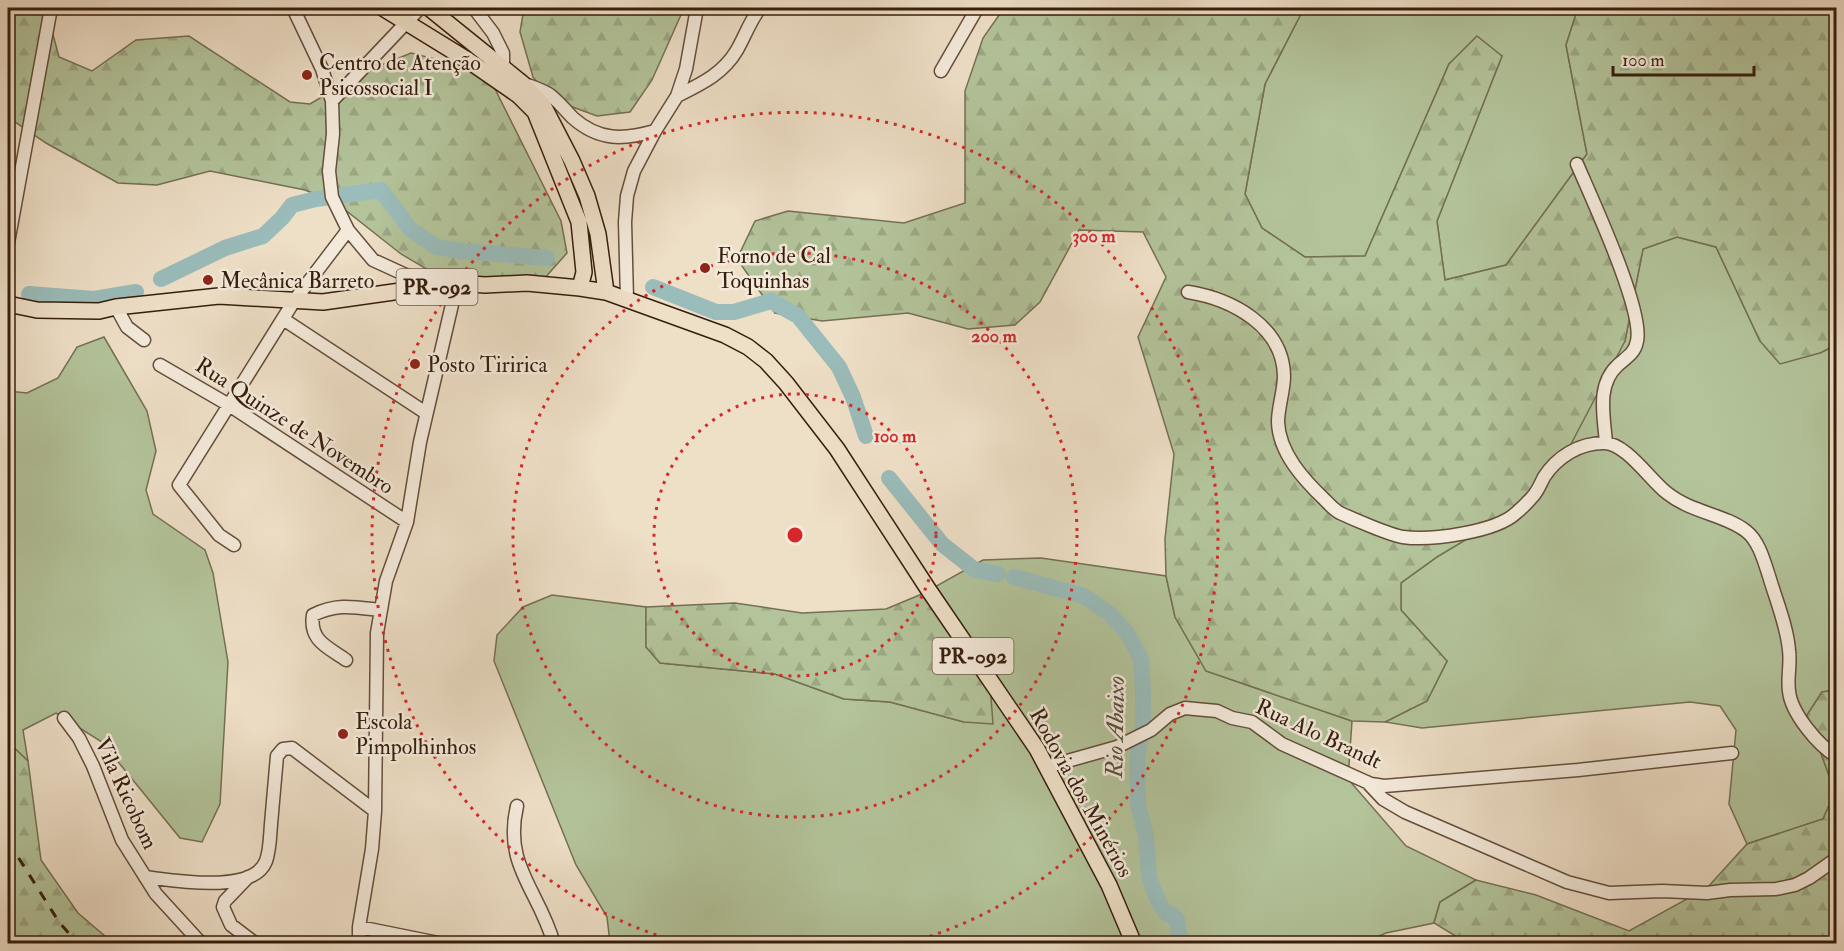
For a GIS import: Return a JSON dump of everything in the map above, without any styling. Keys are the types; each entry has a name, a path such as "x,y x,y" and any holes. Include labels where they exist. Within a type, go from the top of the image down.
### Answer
{"main road":[{"path":"383,8 518,95 535,112 579,222 584,272 580,288"},
{"path":"429,8 522,82 543,105 573,161 587,196 598,234 606,292"},
{"name":"PR-092","path":"8,304 37,310 99,311 116,307 219,296 323,302 457,283 527,284 580,288"},
{"name":"Rodovia dos Minérios","path":"580,288 606,292 724,335 748,347 766,361 786,383 837,449 928,589 1037,749 1109,885 1134,944"}],"street":[{"path":"8,243 51,8"},
{"path":"294,8 322,69 332,101 333,134 329,171 332,197 348,230 374,260 434,288"},
{"path":"332,101 420,8"},
{"path":"474,8 493,33 503,53 503,68"},
{"path":"627,299 625,222 627,196 634,171 677,96 686,69 697,8"},
{"path":"677,96 712,79 736,52 752,18 760,8"},
{"path":"941,71 972,9"},
{"path":"522,82 547,93 574,118 597,134 625,139 655,131"},
{"path":"1577,164 1629,293 1638,332 1634,352 1617,366 1604,386 1606,443"},
{"path":"234,545 219,535 179,485 294,301 348,230"},
{"path":"359,944 359,927 372,849 375,811 377,633 380,610 386,581 407,522 426,413 457,283"},
{"path":"1188,292 1216,299 1265,327 1281,357 1284,375 1278,422 1283,443 1306,483 1338,512 1402,537 1425,537 1484,530 1503,524 1534,495 1557,460 1566,453 1606,443 1618,447 1653,481 1681,503 1738,526 1752,536 1766,567 1789,648 1788,690 1792,705 1817,739 1836,756"},
{"path":"116,307 127,327 144,340"},
{"path":"283,319 426,413"},
{"name":"Rua Quinze de Novembro","path":"160,365 228,405 407,522"},
{"path":"346,660 316,638 312,625 313,615 328,607 351,606 380,610"},
{"name":"Rua Alo Brandt","path":"1046,767 1117,747 1151,729 1170,714 1185,708 1217,711 1232,718 1252,722 1282,744 1371,784 1384,786 1732,753"},
{"name":"Vila Ricobom","path":"64,718 79,738 93,766 122,840 156,894 200,941"},
{"path":"256,944 231,925 223,908 225,902 266,861 277,756 283,749 292,748 375,811"},
{"path":"1364,779 1383,799 1405,812 1567,882 1609,893 1662,891 1707,893 1776,889 1802,882 1836,859"},
{"path":"517,806 513,821 515,855 554,944"},
{"path":"145,877 209,884 248,877"},
{"path":"359,927 443,944"}],"green space":[{"path":"8,8 46,8 59,57 92,71 136,40 189,36 290,102 310,104 362,73 411,53 467,67 494,87 561,221 567,253 543,280 498,286 440,277 401,254 335,202 305,190 210,171 157,185 118,183 46,143 8,117"},
{"path":"524,8 684,8 652,80 630,112 597,116 551,99 533,77 520,32"},
{"path":"1004,8 1304,8 1265,84 1245,194 1262,228 1305,257 1365,256 1449,64 1477,36 1502,56 1437,221 1445,280 1506,265 1587,154 1566,45 1578,8 1836,8 1836,345 1820,353 1780,364 1760,341 1716,247 1677,237 1643,249 1625,341 1560,465 1519,508 1437,557 1401,583 1401,610 1447,661 1427,701 1385,722 1352,721 1206,671 1175,617 1166,576 1165,539 1174,454 1138,337 1166,277 1143,232 1079,230 1040,302 1015,325 968,329 908,313 822,321 775,313 737,259 755,221 788,211 904,223 965,203 965,91 983,38"},
{"path":"1304,8 1578,8 1566,45 1587,154 1506,265 1445,280 1437,221 1502,56 1449,64 1365,256 1305,257 1262,228 1245,194 1265,84"},
{"path":"1677,237 1716,247 1760,341 1820,353 1836,345 1836,690 1822,692 1807,715 1835,792 1823,819 1747,844 1729,804 1736,730 1720,706 1690,702 1422,728 1385,722 1427,701 1447,661 1401,610 1401,583 1437,557 1625,341 1643,249"},
{"path":"104,337 147,411 156,451 146,490 153,514 205,550 213,573 228,662 220,804 202,842 180,838 102,742 56,713 23,730 28,761 8,742 8,391 27,393 58,378 77,347"},
{"path":"1041,558 1166,576 1175,617 1206,671 1352,721 1348,779 1406,846 1476,880 1440,902 1434,923 1386,933 1363,943 610,943 607,917 576,865 494,661 497,635 523,607 552,595 646,607 646,647 660,663 775,674 844,699 890,702 964,722 922,594 983,560"},
{"path":"922,594 990,685 993,724 964,722 890,702 844,699 775,674 660,663 646,647 646,607 735,603 802,613 886,609"},
{"path":"1836,690 1836,943 1467,943 1434,923 1440,902 1476,880 1536,895 1629,931 1707,888 1747,844 1823,819 1835,792 1807,715 1822,692"},
{"path":"8,742 28,761 41,860 78,913 113,943 8,943"}],"waterway":[{"name":"Rio Abaixo","path":"161,279 225,248 263,236 292,205 316,199 381,190 410,229 436,247 547,258"},
{"name":"Rio Abaixo","path":"653,287 716,312 734,312 771,301 798,316 839,367 853,397 866,436"},
{"name":"Rio Abaixo","path":"29,294 94,299 136,292"},
{"name":"Rio Abaixo","path":"889,478 942,544 975,570 998,574"},
{"name":"Rio Abaixo","path":"1014,577 1084,596 1110,614 1128,634 1141,659 1143,725 1137,759 1138,805 1146,836 1149,878 1160,905 1166,913 1171,914 1177,920 1179,934 1184,944"}],"railway":[{"path":"8,841 59,922 78,944"}],"place":[{"name":"Centro de Atenção Psicossocial I","path":"307,75"},
{"name":"Forno de Cal Toquinhas","path":"705,268"},
{"name":"Mecânica Barreto","path":"208,280"},
{"name":"Posto Tiririca","path":"415,364"},
{"name":"Escola Pimpolhinhos","path":"343,734"}]}
